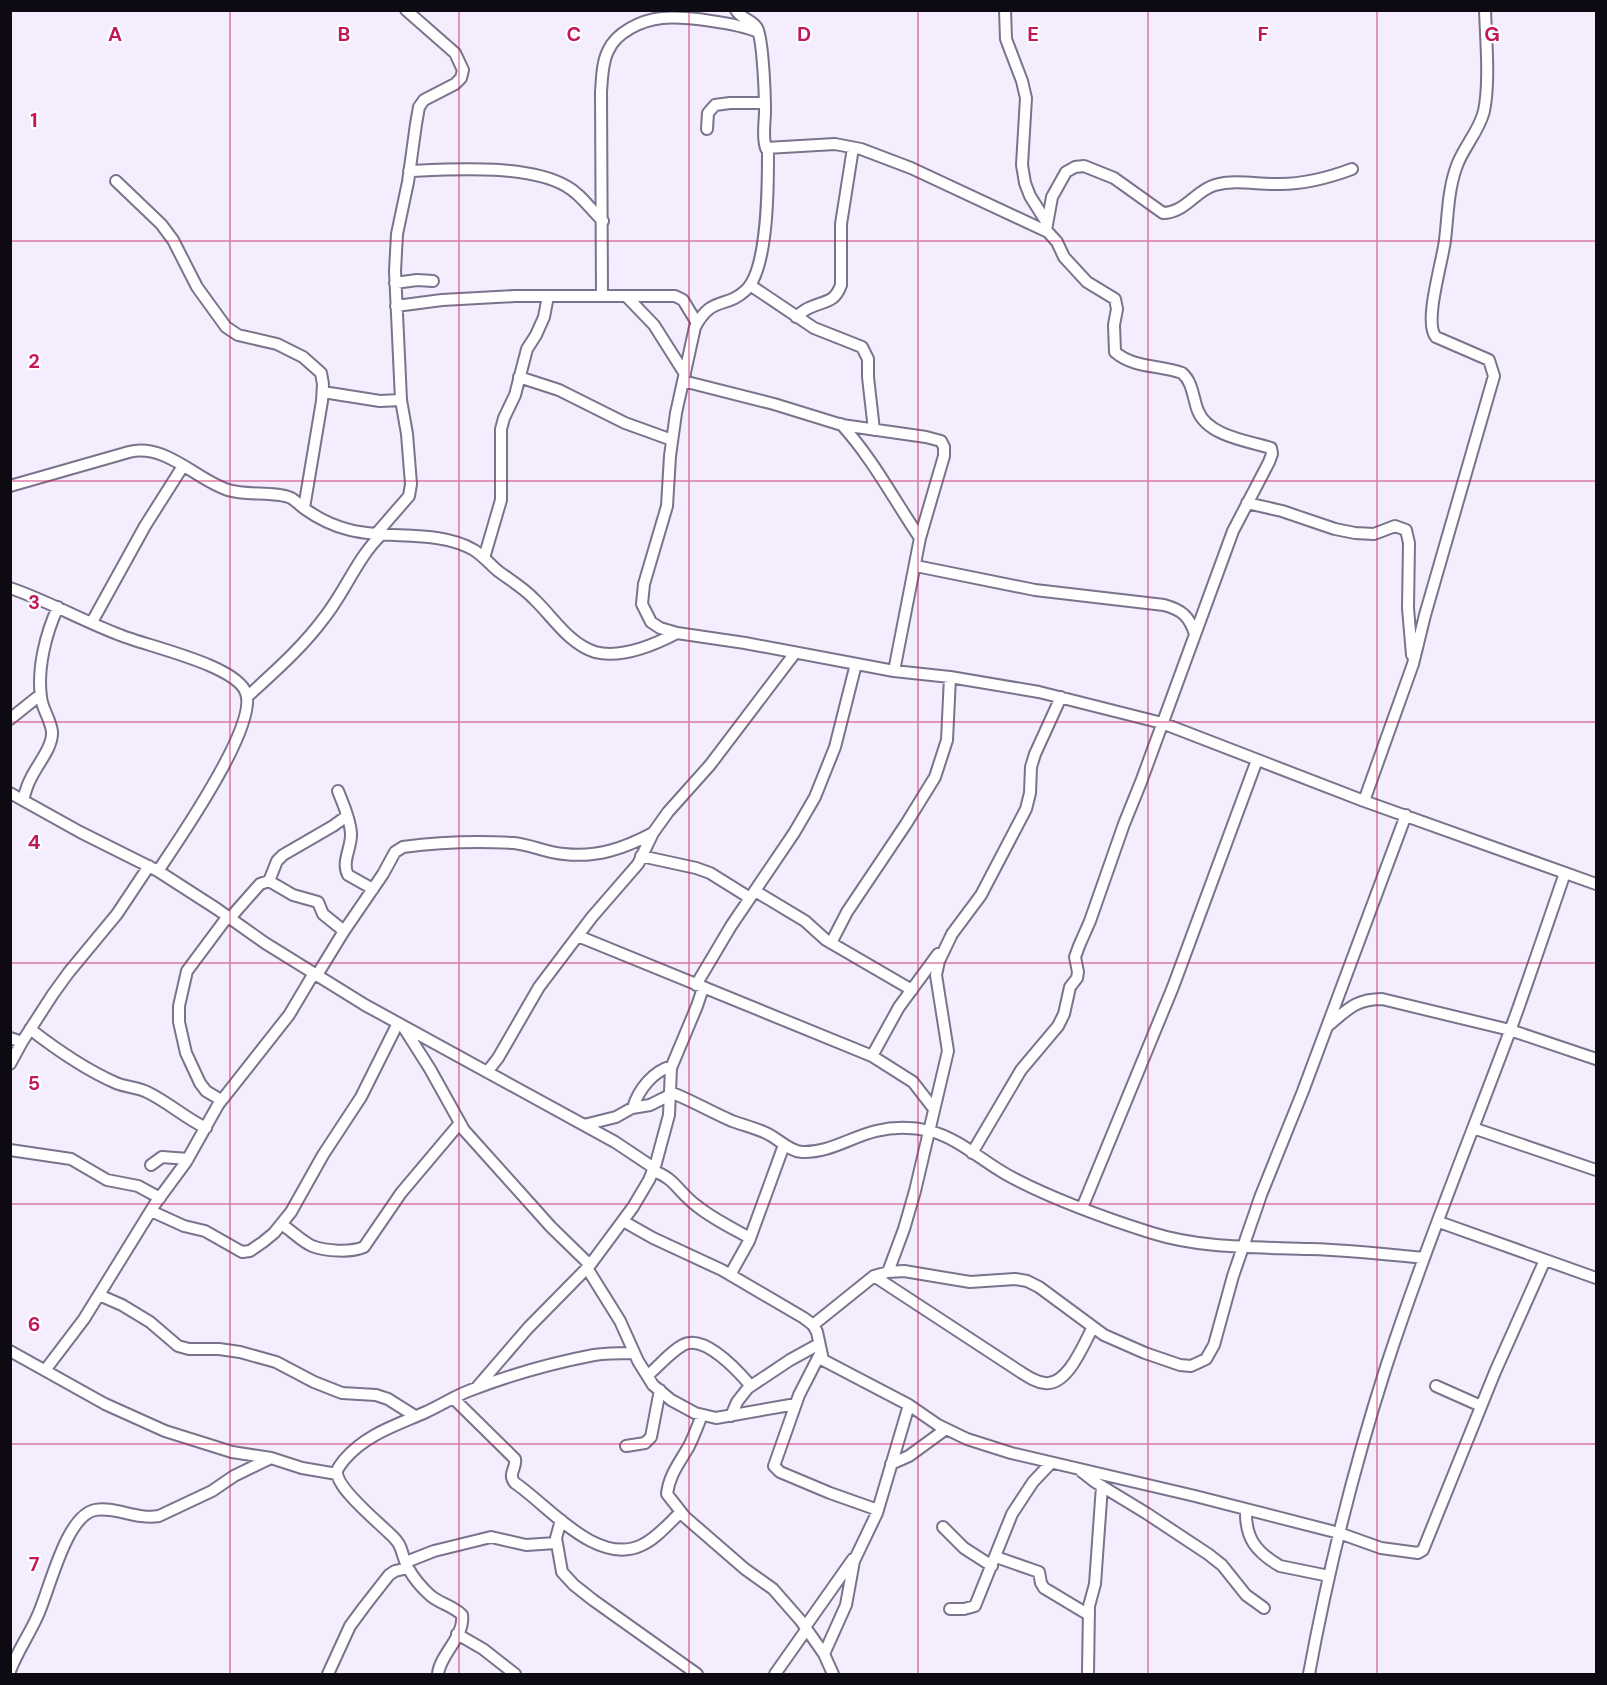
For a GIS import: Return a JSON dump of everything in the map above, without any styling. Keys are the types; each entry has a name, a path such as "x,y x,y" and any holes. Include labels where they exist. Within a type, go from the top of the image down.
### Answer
{"street":[{"path":"247,698 292,654 324,618 368,548 409,496 411,484 407,434 401,400 401,361 396,306 397,234 419,107 429,97 455,84 461,78 463,70 454,53 406,10"},
{"path":"736,10 738,15 754,24 759,32 765,103 764,142 768,149 765,232 755,277 750,285 732,299 711,306 698,323 672,440 667,506 644,584 642,604 651,622 660,628 677,633 856,664 950,677 1061,698 1162,723 1364,801 1596,884"},
{"path":"972,1153 1021,1070 1058,1026 1064,1014 1070,987 1077,978 1075,957 1077,951 1233,531 1271,457 1271,448 1221,432 1208,425 1198,411 1190,385 1182,373 1144,365 1126,359 1115,352 1114,325 1117,309 1115,299 1087,282 1064,257 1025,183 1022,165 1026,98 1006,39 1005,10"},
{"path":"1364,801 1413,664 1494,376 1489,360 1436,337 1432,332 1431,324 1445,242 1450,189 1456,166 1474,136 1484,111 1485,10"},
{"path":"602,296 601,89 608,50 619,36 643,22 662,18 722,23 759,32"},
{"path":"707,129 708,113 715,105 765,103"},
{"path":"768,149 811,144 835,144 853,148 911,168 1006,214 1046,226"},
{"path":"796,317 808,308 832,300 838,294 841,285 841,224 853,148"},
{"path":"1046,226 1052,197 1066,172 1075,167 1084,166 1114,178 1163,213 1169,213 1185,206 1206,188 1215,185 1229,182 1307,183 1352,169"},
{"path":"409,171 518,171 545,177 565,185 581,196 603,221"},
{"path":"116,181 161,224 173,240 197,287 226,327 238,335 277,344 303,357 321,373 323,392 304,508"},
{"path":"395,283 417,280 433,281"},
{"path":"750,285 814,328 862,347 867,359 874,430"},
{"path":"396,306 442,300 548,296 675,296 683,300 698,323"},
{"path":"484,558 501,500 501,429 527,348 544,317 548,296"},
{"path":"627,297 654,325 684,378 841,424 941,441 944,456 921,538 894,670"},
{"path":"519,377 559,390 625,423 672,440"},
{"path":"323,392 380,401 401,400"},
{"path":"841,424 861,446 892,497 921,538"},
{"path":"10,486 139,450 150,451 183,466 216,486 250,494 282,495 291,498 326,523 379,535 443,539 460,543 484,558 532,597 577,644 592,651 602,653 628,651 652,645 677,633"},
{"path":"92,622 145,526 183,466"},
{"path":"1247,503 1356,533 1374,534 1395,526 1406,530 1409,543 1408,608 1413,664"},
{"path":"916,566 1035,590 1164,604 1181,610 1191,621 1195,635"},
{"path":"10,588 120,636 212,666 237,681 247,698 247,707 238,739 206,796 154,869 69,972 30,1029 10,1064"},
{"path":"23,800 29,781 52,734 40,695 46,644 58,607"},
{"path":"487,1072 498,1058 539,987 592,917 620,886 668,812 710,765 795,653"},
{"path":"476,1388 528,1328 589,1266 633,1207 653,1170 669,1115 672,1066 697,1006 699,987 752,894 794,833 815,797 835,747 856,664"},
{"path":"831,943 847,912 935,777 947,740 950,677"},
{"path":"10,719 40,695"},
{"path":"872,1056 899,1007 981,895 1026,809 1030,793 1031,767 1035,754 1061,698"},
{"path":"1082,1208 1173,987 1257,760"},
{"path":"338,791 351,833 351,846 345,862 346,871 348,875 373,889"},
{"path":"10,793 154,869 265,943 400,1025 615,1142 653,1170 668,1176 696,1206 750,1238"},
{"path":"813,1325 874,1276 888,1272 904,1271 970,1282 1015,1279 1027,1281 1039,1287 1104,1335 1145,1353 1180,1365 1191,1366 1206,1359 1214,1345 1233,1276 1262,1195 1406,815"},
{"path":"269,881 277,861 283,855 347,816"},
{"path":"46,1370 84,1319 151,1211 188,1159 221,1100 289,1015 395,852 403,847 468,841 516,843 563,854 600,854 634,843 653,833"},
{"path":"641,856 710,873 805,921 831,943 912,990"},
{"path":"1309,1674 1347,1498 1386,1368 1565,873"},
{"path":"221,1100 206,1091 200,1083 186,1053 179,1022 179,1006 188,971 229,917 260,884 269,881 293,895 318,902 326,918 344,931"},
{"path":"888,1272 904,1229 948,1051 936,975 939,961 952,934"},
{"path":"578,936 872,1056 913,1082 934,1109"},
{"path":"1327,1027 1351,1006 1366,999 1382,999 1510,1029 1596,1059"},
{"path":"400,1025 430,1069 460,1124 501,1173 589,1266 653,1385 679,1405 694,1413 716,1418 796,1404"},
{"path":"151,1211 184,1226 205,1231 242,1252 250,1251 263,1242 291,1212 323,1155 361,1097 400,1025"},
{"path":"30,1029 58,1051 98,1074 119,1084 145,1091 188,1120 206,1128"},
{"path":"10,1038 22,1042"},
{"path":"633,1108 649,1080 664,1068 672,1066"},
{"path":"584,1125 609,1120 633,1108 650,1105 670,1094 689,1099 731,1120 765,1132 799,1152 834,1147 876,1131 906,1128 928,1131 951,1140 1012,1177 1082,1208 1153,1233 1184,1241 1367,1251 1424,1258"},
{"path":"281,1224 310,1245 333,1250 358,1250 364,1247 407,1185 460,1124"},
{"path":"1473,1128 1596,1170"},
{"path":"730,1275 750,1238 784,1145"},
{"path":"10,1150 49,1154 71,1160 108,1180 138,1186 160,1198"},
{"path":"152,1165 162,1157 188,1159"},
{"path":"623,1221 784,1305 813,1325 823,1360 827,1363 909,1405 946,1429 967,1439 1011,1453 1142,1483 1340,1533 1372,1546 1392,1551 1418,1553 1422,1552 1481,1406 1545,1260"},
{"path":"1438,1222 1596,1278"},
{"path":"874,1276 1018,1371 1043,1383 1048,1384 1058,1380 1068,1371 1079,1356 1093,1327"},
{"path":"99,1295 122,1305 150,1322 178,1346 189,1349 219,1348 276,1362 314,1382 342,1393 376,1395 388,1399 415,1416"},
{"path":"648,1375 677,1349 692,1342 711,1349 751,1386"},
{"path":"731,1416 737,1402 751,1386 790,1360 820,1349"},
{"path":"820,1349 796,1404 774,1466 830,1493 878,1510"},
{"path":"10,1351 105,1404 165,1431 232,1452 271,1458 302,1468 337,1474 355,1500 398,1541 407,1565 431,1596 460,1613 462,1623 438,1674"},
{"path":"337,1474 339,1466 365,1441 476,1388 594,1355 634,1353"},
{"path":"1436,1386 1481,1406"},
{"path":"626,1446 645,1443 651,1437 660,1390"},
{"path":"453,1398 515,1459 516,1463 512,1471 515,1483 572,1530 592,1542 611,1549 629,1550 653,1539 681,1512"},
{"path":"775,1674 857,1555 878,1510 909,1405"},
{"path":"702,1415 690,1444 668,1484 667,1494 681,1512 745,1569 773,1589 824,1654 833,1674"},
{"path":"891,1464 909,1456 946,1429"},
{"path":"10,1671 38,1616 60,1555 73,1530 86,1514 94,1510 107,1510 128,1515 159,1516 212,1491 234,1476 271,1458"},
{"path":"950,1609 975,1606 1012,1514 1028,1489 1051,1463"},
{"path":"1080,1470 1089,1479 1208,1554 1222,1565 1246,1595 1264,1608"},
{"path":"1088,1674 1089,1616 1095,1584 1102,1486"},
{"path":"1246,1510 1245,1524 1253,1544 1272,1562 1280,1566 1329,1576"},
{"path":"561,1520 556,1543 562,1572 574,1585 696,1674"},
{"path":"943,1527 964,1548 994,1561 1040,1572 1044,1588 1089,1616"},
{"path":"328,1674 350,1626 379,1587 395,1571 434,1551 491,1537 526,1545 556,1543"},
{"path":"824,1654 846,1605 857,1555"},
{"path":"1067,1603 1093,1593"},
{"path":"457,1634 483,1649 515,1674"}]}
